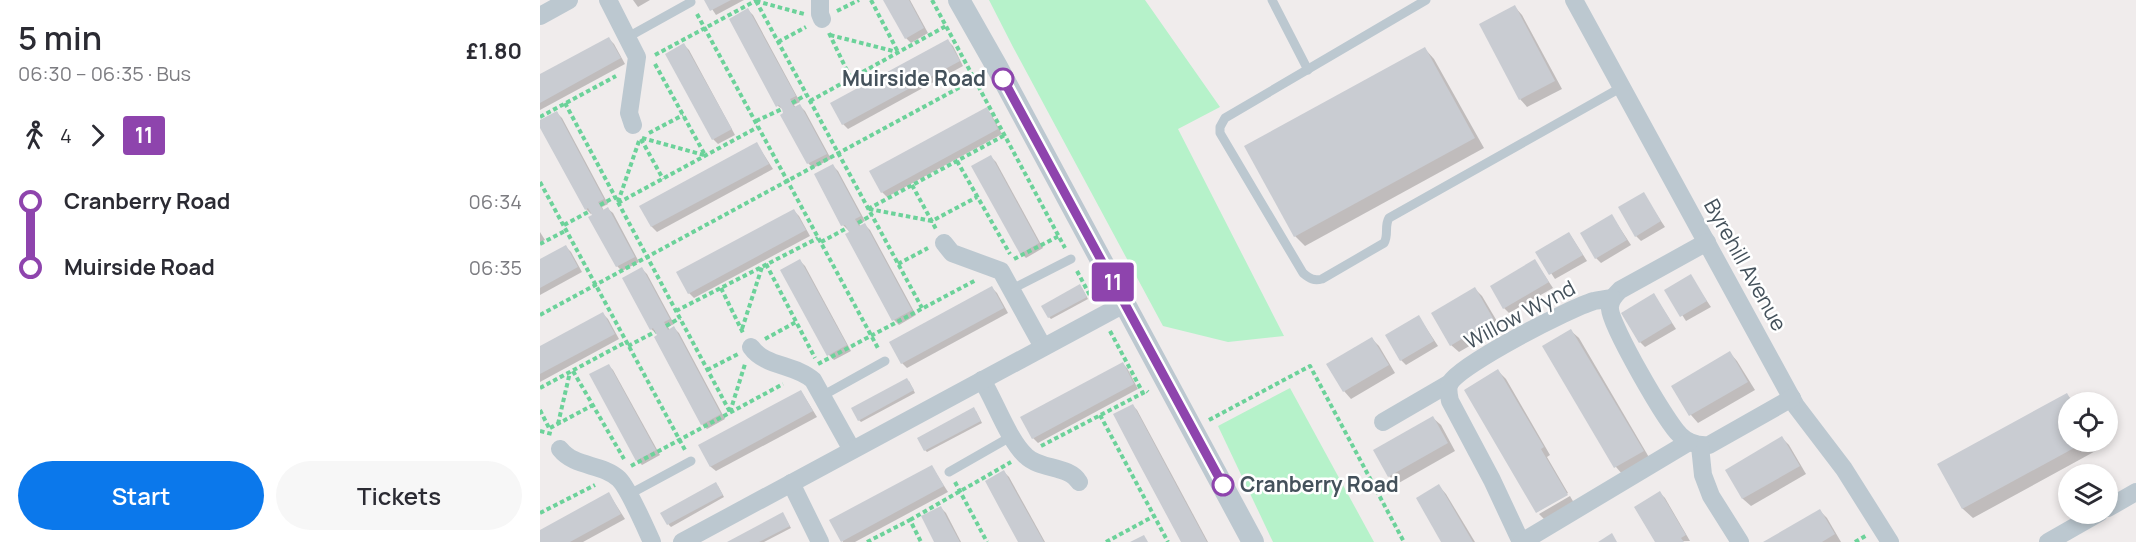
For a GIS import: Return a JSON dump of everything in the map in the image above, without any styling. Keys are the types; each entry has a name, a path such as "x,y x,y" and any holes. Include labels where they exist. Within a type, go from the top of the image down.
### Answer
{"street":[{"path":"540,16 569,0"},
{"path":"608,0 638,61 629,113 637,131"},
{"path":"820,0 820,14 826,27"},
{"path":"959,0 1253,542"},
{"name":"Byrehill Avenue","path":"1574,0 1792,398 1844,469 1890,542"},
{"path":"943,242 952,253 996,269 1004,275 1043,347"},
{"name":"Willow Wynd","path":"1383,422 1450,383 1460,373 1505,344 1553,319 1593,302 1612,298 1620,290 1707,242"},
{"path":"1612,298 1610,309 1623,339 1659,406 1680,435 1695,444 1709,446 1792,398"},
{"path":"682,542 1124,304"},
{"path":"751,347 760,356 811,368 813,380 852,450"},
{"path":"982,380 1024,454 1034,463 1073,474 1079,482"},
{"path":"1450,383 1450,401 1492,480 1521,542 1695,444"},
{"path":"556,442 574,461 614,475 623,485 652,542"},
{"path":"1695,444 1711,496 1740,542"},
{"path":"791,483 816,541"},
{"path":"2118,502 2136,492"},
{"path":"2048,542 2080,524"}],"lane":[{"path":"1272,0 1308,70"},
{"path":"1426,0 1225,118 1220,127 1220,133 1309,278 1322,279 1384,243 1387,237 1386,223 1389,218 1622,87"},
{"path":"628,37 691,2"},
{"path":"1011,289 1071,259"},
{"path":"822,396 885,361"},
{"path":"949,472 1012,436"},
{"path":"628,495 690,461"}],"path":[{"path":"756,0 922,308"},
{"path":"705,28 756,0 898,52"},
{"path":"871,0 898,52"},
{"path":"932,0 1143,393"},
{"path":"691,2 885,361"},
{"path":"810,101 946,26"},
{"path":"778,42 826,27"},
{"path":"826,27 850,79"},
{"path":"651,57 705,155"},
{"path":"540,315 997,67"},
{"path":"792,103 806,94"},
{"path":"565,103 730,412"},
{"path":"756,121 782,109"},
{"path":"637,131 683,115"},
{"path":"618,202 758,127"},
{"path":"637,131 705,155"},
{"path":"637,131 663,179"},
{"path":"618,202 637,131"},
{"path":"868,209 1005,135"},
{"path":"957,161 1013,260 1059,236"},
{"path":"540,182 690,461"},
{"path":"898,264 943,242 912,185"},
{"path":"600,205 615,197"},
{"path":"868,209 932,221 977,197"},
{"path":"540,244 590,212"},
{"path":"858,223 872,215"},
{"path":"676,311 765,265 847,228"},
{"path":"765,265 796,321 811,368"},
{"path":"742,329 765,265"},
{"path":"572,371 629,467 996,269"},
{"path":"721,288 751,347 730,412"},
{"path":"666,326 680,318"},
{"path":"707,370 796,321"},
{"path":"540,388 655,332"},
{"path":"1193,429 1310,366 1404,542"},
{"path":"558,424 572,371"},
{"path":"867,542 910,520 1024,454 1147,391 1153,400"},
{"path":"550,428 593,405"},
{"path":"540,410 556,442"},
{"path":"1100,415 1168,542"},
{"path":"540,431 556,442"},
{"path":"949,472 987,542"},
{"path":"540,513 614,475"},
{"path":"1107,542 1154,516"},
{"path":"910,520 921,542"}],"green space":[{"path":"989,0 1145,0 1220,107 1178,129 1284,336 1228,342 1163,326"},
{"path":"1290,388 1374,542 1273,542 1218,426"}],"building":[{"path":"704,0 731,0 710,11"},
{"path":"883,0 909,0 924,28 905,39"},
{"path":"1515,5 1555,81 1519,100 1479,24"},
{"path":"748,8 796,96 790,99 794,107 800,104 827,154 807,164 780,115 783,113 782,109 779,105 776,107 729,19"},
{"path":"609,37 621,58 540,103 540,74"},
{"path":"948,39 960,61 842,125 830,103"},
{"path":"684,43 732,129 712,140 665,54"},
{"path":"1425,47 1475,138 1294,237 1244,146"},
{"path":"987,107 998,129 881,193 869,171"},
{"path":"557,111 604,199 598,202 603,210 608,207 635,257 616,267 588,217 592,215 588,208 585,210 540,128 540,120"},
{"path":"757,142 769,164 651,227 639,206"},
{"path":"991,155 1039,243 1020,254 971,166"},
{"path":"833,164 861,216 855,219 859,226 865,223 912,310 892,321 845,234 849,232 845,225 841,226 814,174"},
{"path":"1644,192 1661,221 1635,237 1618,207"},
{"path":"794,209 806,230 688,294 676,272"},
{"path":"1612,214 1627,240 1595,259 1580,233"},
{"path":"1569,232 1583,255 1549,275 1535,252"},
{"path":"566,245 578,267 540,288 540,259"},
{"path":"800,259 847,345 827,356 780,270"},
{"path":"1535,259 1549,282 1503,309 1490,286"},
{"path":"642,267 670,319 664,322 668,330 674,326 721,414 701,425 654,337 657,335 653,328 650,330 622,278"},
{"path":"1691,274 1707,301 1680,317 1664,290"},
{"path":"1080,284 1087,297 1048,318 1041,306"},
{"path":"992,286 1004,308 901,364 889,342"},
{"path":"1475,287 1494,320 1450,346 1431,313"},
{"path":"1654,293 1672,323 1639,343 1621,313"},
{"path":"603,312 615,334 540,374 540,346"},
{"path":"1419,315 1434,341 1400,361 1385,335"},
{"path":"1571,329 1644,451 1614,468 1542,346"},
{"path":"1372,337 1389,365 1343,392 1326,364"},
{"path":"1730,351 1748,382 1689,416 1671,386"},
{"path":"1123,362 1134,384 1032,439 1020,417"},
{"path":"609,364 656,450 636,461 589,374"},
{"path":"1498,369 1544,447 1541,449 1568,495 1536,513 1464,390"},
{"path":"907,378 914,390 858,421 851,408"},
{"path":"801,390 813,411 710,467 698,445"},
{"path":"2058,398 2058,452 2067,452 1962,509 1937,464"},
{"path":"1133,404 1207,542 1181,542 1113,414"},
{"path":"974,407 981,421 924,451 917,438"},
{"path":"1433,416 1448,443 1388,477 1373,450"},
{"path":"1782,436 1800,466 1742,499 1725,470"},
{"path":"932,465 944,486 841,542 829,520"},
{"path":"1004,470 1044,542 1018,542 985,481"},
{"path":"716,482 723,495 667,525 660,513"},
{"path":"1439,484 1473,542 1441,542 1416,498"},
{"path":"1660,491 1686,535 1681,538 1684,542 1655,542 1634,507"},
{"path":"609,492 621,514 570,542 540,542 540,530"},
{"path":"941,506 960,542 934,542 921,516"},
{"path":"1820,509 1835,534 1822,542 1763,542"},
{"path":"783,512 790,526 759,542 727,542"},
{"path":"1612,533 1617,542 1598,542"},
{"path":"1144,535 1148,542 1130,542"}],"bus line":[{"name":"11","path":"1003,79 1223,485"}],"place":[{"name":"Muirside Road","path":"1003,79"},
{"name":"Cranberry Road","path":"1223,485"}]}
